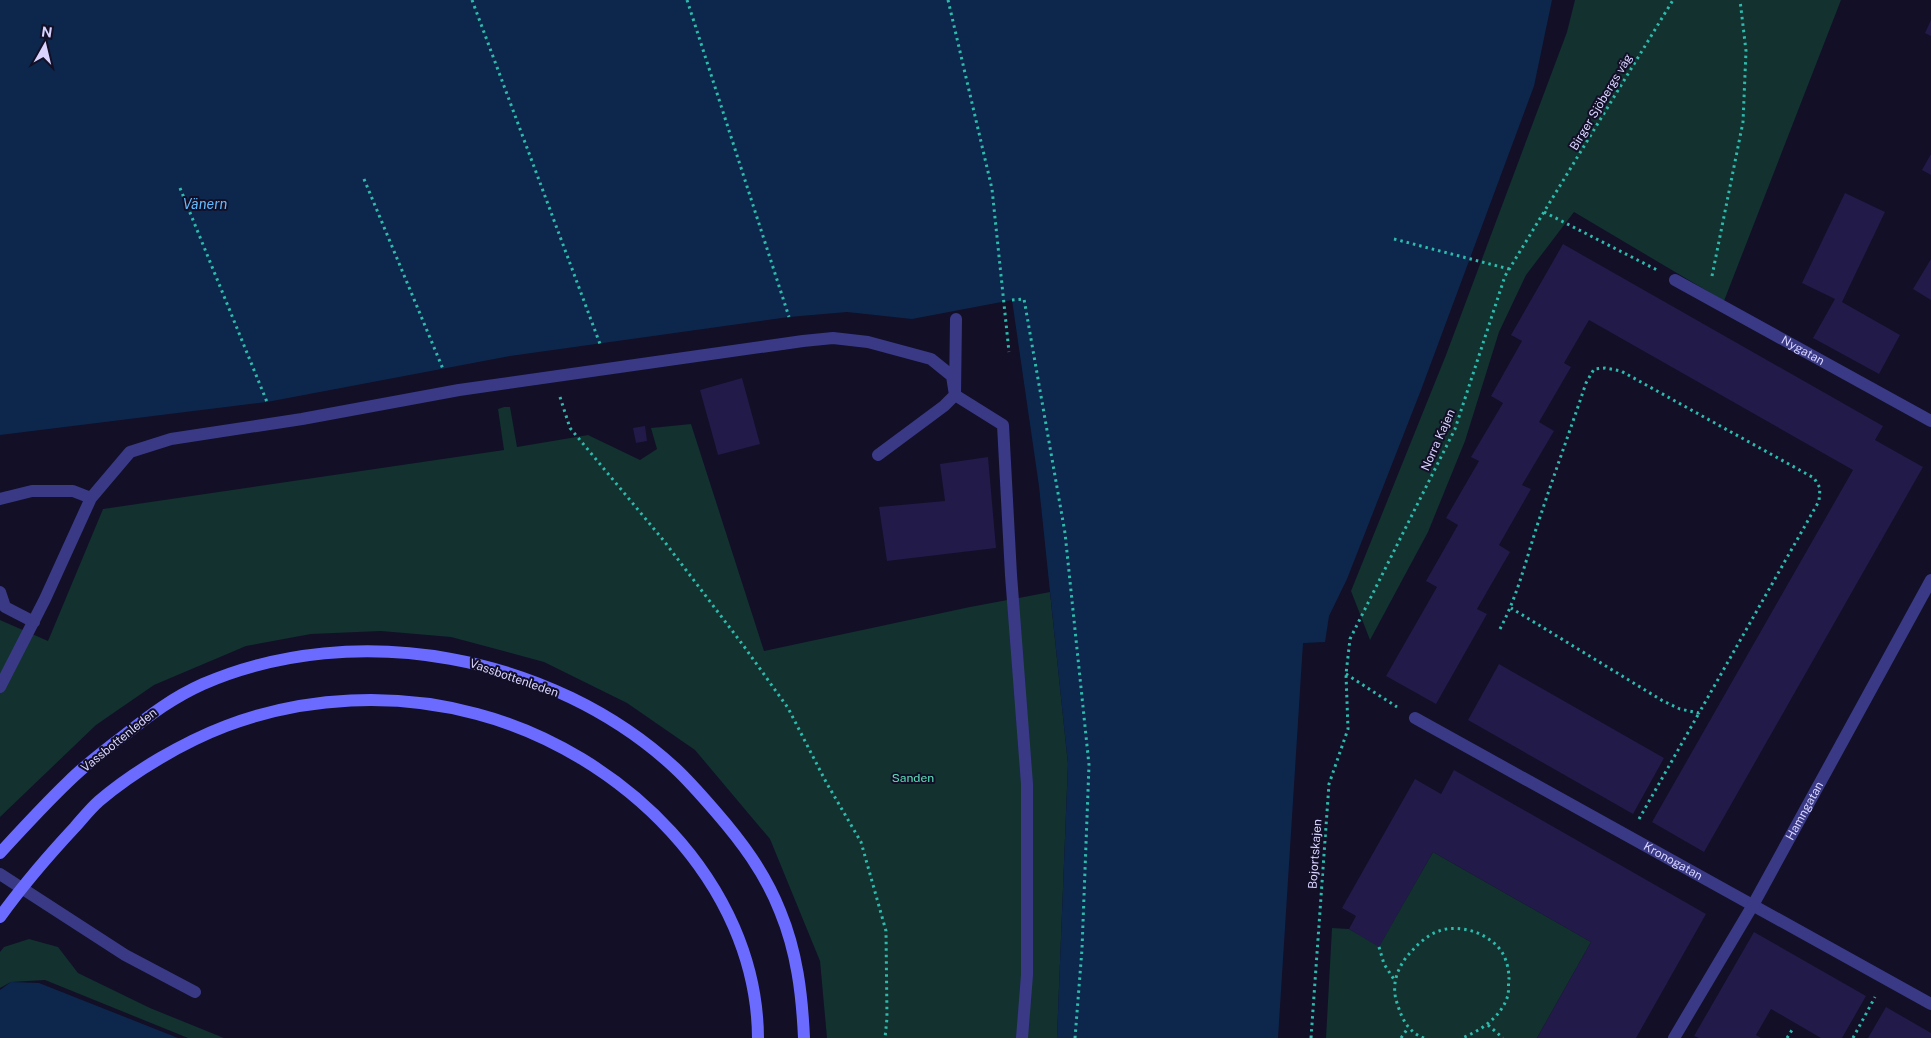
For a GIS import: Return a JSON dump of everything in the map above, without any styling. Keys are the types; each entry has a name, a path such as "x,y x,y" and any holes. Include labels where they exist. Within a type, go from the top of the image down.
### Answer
{"main road":[{"name":"Vassbottenleden","path":"0,853 68,782 94,758 157,708 203,684 236,672 304,656 383,650 454,659 499,670 578,700 615,722 644,743 674,768 703,798 749,853 766,881 780,911 799,975 804,1038"},
{"path":"0,917 51,852 99,801 179,747 226,726 276,710 331,702 378,700 430,705 477,714 528,732 574,754 618,783 655,816 690,854 720,896 739,940 752,983 758,1038"}],"street":[{"name":"Nygatan","path":"1675,280 1708,296 1931,421"},
{"path":"878,455 944,406 955,395 956,319"},
{"path":"0,687 34,622 91,498 130,452 171,439 302,419 459,390 803,341 833,338 868,342 931,359 952,376 955,395 1003,425 1011,575 1027,784 1027,975 1022,1038"},
{"path":"0,499 32,491 72,491 91,498"},
{"name":"Hamngatan","path":"1674,1038 1753,905 1931,580"},
{"path":"0,592 5,607 34,622"},
{"name":"Kronogatan","path":"1415,718 1931,1004"},
{"path":"0,874 125,956 195,992"}],"path":[{"path":"472,0 600,344"},
{"path":"687,0 789,316"},
{"path":"948,0 992,189 1009,352"},
{"name":"Birger Sjöbergs väg","path":"1544,212 1673,0"},
{"path":"1708,296 1743,122 1746,51 1740,0"},
{"path":"364,179 443,369"},
{"path":"180,188 267,402"},
{"path":"1544,212 1675,280"},
{"name":"Norra Kajen","path":"1346,674 1350,639 1455,429 1504,276 1544,212"},
{"path":"1394,239 1509,269"},
{"path":"1012,300 1024,299 1065,532 1089,765 1082,949 1075,1038"},
{"path":"1500,629 1511,608 1586,383 1594,369 1605,368 1621,371 1814,478 1820,488 1820,501 1628,836"},
{"path":"553,376 570,428 664,540 788,708 826,782 861,842 886,930 887,1018 885,1038"},
{"path":"1511,608 1663,701 1680,710 1700,713"},
{"path":"1346,674 1415,718"},
{"name":"Bojortskajen","path":"1310,1038 1329,784 1348,729 1346,674"},
{"path":"1424,1038 1416,1035 1408,1028 1399,1011 1394,994 1395,981 1402,962 1418,944 1439,931 1456,928 1475,932 1490,939 1503,953 1509,972 1508,995 1500,1011 1488,1025 1476,1033 1462,1038"},
{"path":"1379,946 1384,964 1395,981"},
{"path":"1853,1038 1885,978"},
{"path":"1488,1025 1503,1038"},
{"path":"1401,1038 1408,1028"},
{"path":"1787,1038 1792,1030"}],"green space":[{"path":"1575,0 1841,0 1724,301 1574,212 1526,275 1499,332 1465,441 1428,532 1370,640 1351,591 1446,355 1567,32"},
{"name":"Sanden","path":"510,407 517,447 588,435 640,460 657,449 651,428 691,424 764,651 1050,592 1068,764 1057,1038 827,1038 820,961 770,839 695,750 627,703 544,662 451,637 381,631 311,634 246,646 154,685 96,725 0,817 0,620 48,641 103,509 504,450 498,409"},
{"path":"1433,852 1591,942 1537,1038 1326,1038 1332,928 1349,929 1379,946"},
{"path":"29,939 58,947 78,973 150,1008 224,1038 188,1038 45,980 11,982 0,988 0,952 4,947"}],"water":[{"name":"Vänern","path":"0,0 1552,0 1534,86 1421,390 1347,579 1329,616 1325,642 1303,643 1278,1038 1057,1038 1068,764 1039,486 1012,300 912,319 847,312 789,317 510,356 267,402 0,435"},
{"path":"11,982 39,983 178,1038 0,1038 0,990"}],"building":[{"path":"1931,20 1931,36 1925,33"},
{"path":"1931,154 1931,175 1922,170"},
{"path":"1845,193 1885,212 1842,302 1900,335 1879,374 1813,338 1835,299 1802,283"},
{"path":"1563,244 1883,426 1875,440 1923,467 1704,852 1652,822 1853,470 1589,320 1564,363 1571,367 1539,422 1554,431 1522,485 1531,489 1499,545 1510,552 1477,609 1487,614 1436,704 1386,676 1437,587 1426,581 1458,525 1446,518 1479,461 1471,457 1503,403 1491,396 1522,341 1511,335"},
{"path":"1931,259 1931,300 1913,289"},
{"path":"742,378 760,444 718,455 700,390"},
{"path":"645,426 647,441 636,443 633,428"},
{"path":"988,457 996,548 887,561 879,507 945,501 940,464"},
{"path":"1499,664 1664,758 1633,814 1468,720"},
{"path":"1454,770 1706,914 1636,1038 1537,1038 1591,942 1433,852 1379,947 1349,929 1356,916 1342,908 1415,779 1441,794"},
{"path":"1754,932 1866,996 1842,1038 1821,1038 1771,1009 1756,1035 1761,1038 1699,1038 1694,1036"},
{"path":"1886,1007 1931,1033 1931,1038 1868,1038"}]}
